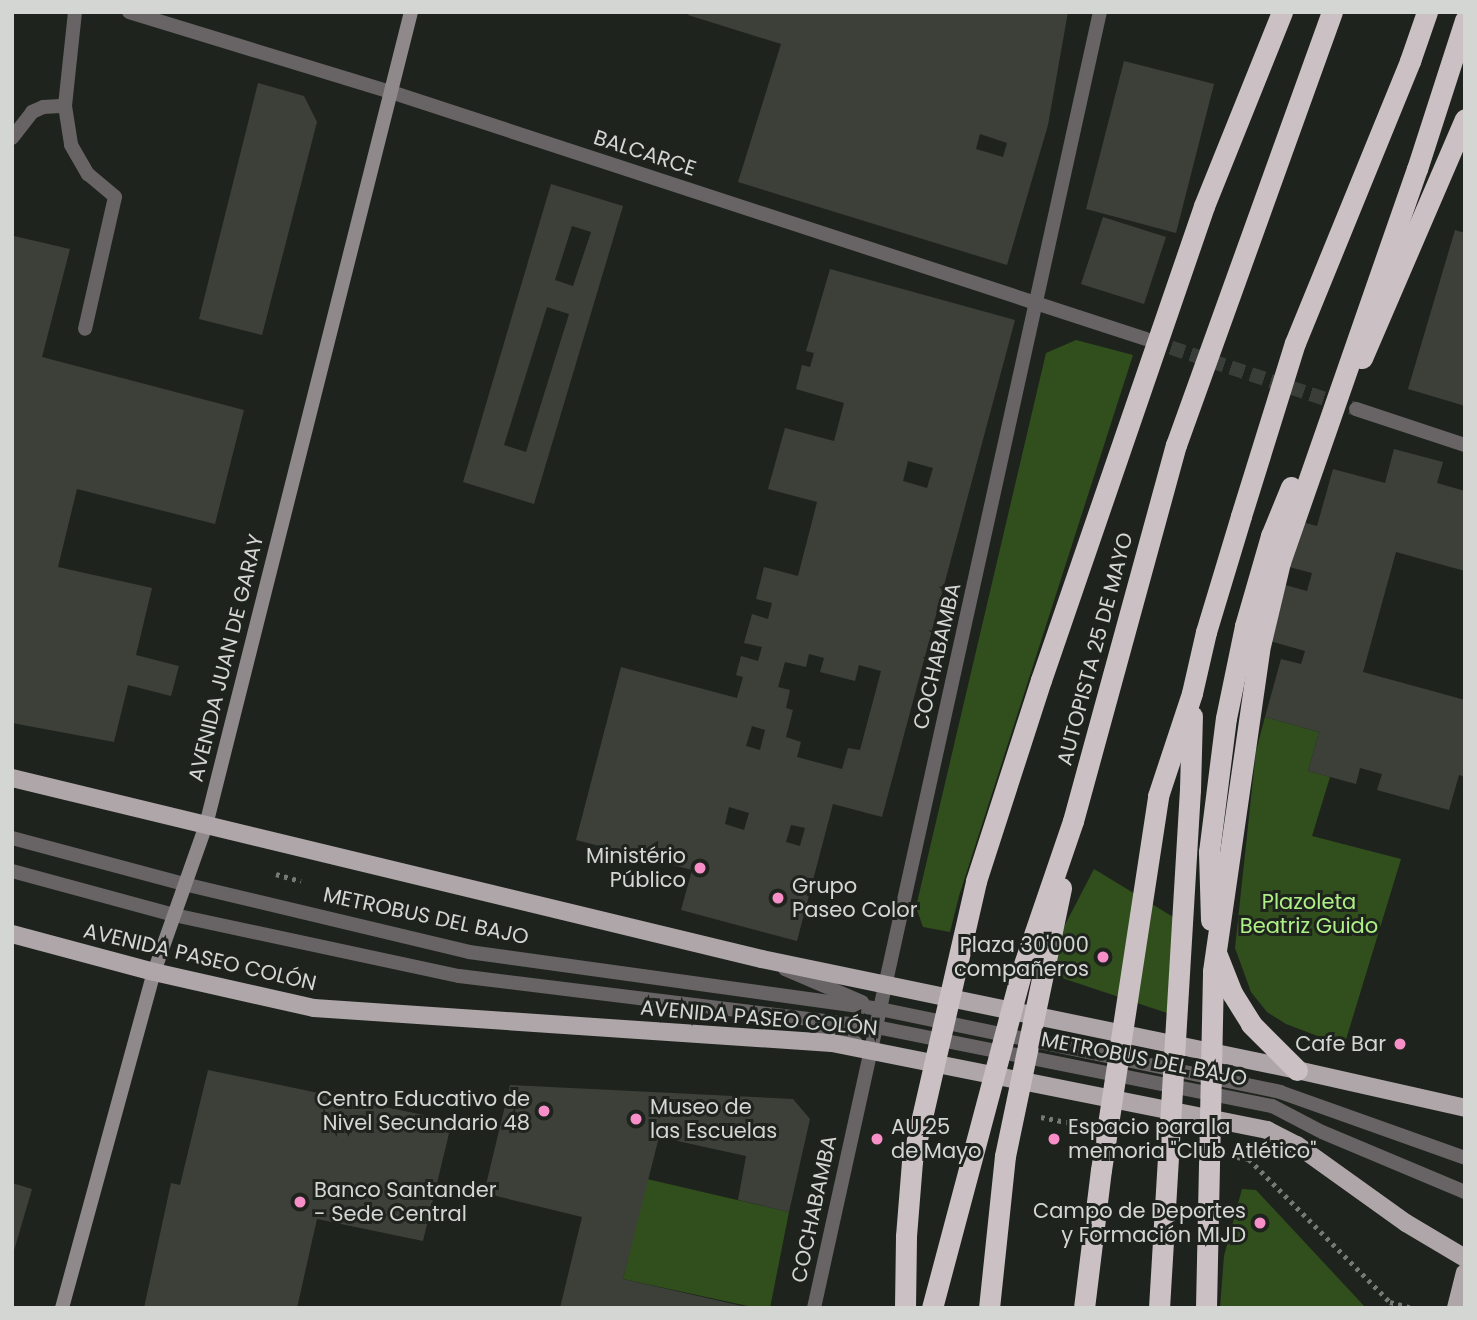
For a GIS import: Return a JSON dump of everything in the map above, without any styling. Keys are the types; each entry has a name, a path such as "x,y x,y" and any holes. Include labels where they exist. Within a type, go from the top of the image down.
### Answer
{"highway":[{"path":"905,1308 906,1236 912,1161 976,881 1045,667 1204,206 1282,12"},
{"name":"AUTOPISTA 25 DE MAYO","path":"932,1308 1022,970 1073,821 1176,445 1332,12"},
{"path":"1084,1308 1101,1170 1158,796 1192,693 1222,580 1295,344 1410,61 1427,12"},
{"path":"1206,1308 1213,971 1259,650 1284,549 1422,156 1465,20"},
{"path":"1297,1070 1251,1024 1232,993 1219,960 1209,891 1209,852 1226,718 1245,626 1271,536 1300,470 1336,408 1377,327 1465,119"},
{"path":"1159,1308 1190,790 1192,693"},
{"path":"989,1308 1005,1156 1049,958 1073,821"}],"main road":[{"name":"AVENIDA JUAN DE GARAY","path":"61,1308 154,972 206,825 411,12"},
{"path":"14,778 762,959 1297,1070 1465,1108"},
{"name":"AVENIDA PASEO COLÓN","path":"12,934 154,972 314,1008 832,1043 1266,1130 1297,1144 1406,1223 1465,1258"},
{"path":"1456,1308 1465,1273"}],"street":[{"path":"75,12 65,106 71,145 88,174 115,197 85,329"},
{"name":"BALCARCE","path":"130,12 391,92 1146,339"},
{"name":"COCHABAMBA","path":"814,1308 1100,12"},
{"path":"12,138 32,112 43,107 65,106"},
{"path":"1356,408 1465,444"},
{"name":"METROBUS DEL BAJO","path":"12,838 184,884 469,951 880,1009 1280,1093 1465,1158"},
{"name":"METROBUS DEL BAJO","path":"12,871 174,915 459,975 876,1027 1272,1106 1333,1137 1465,1192"},
{"name":"METROBUS DEL BAJO","path":"762,959 880,1009"},
{"name":"METROBUS DEL BAJO","path":"800,1018 872,1050"}],"path":[{"path":"276,874 301,881"}],"green space":[{"path":"1076,340 1133,355 959,896 950,932 923,927 916,907 1046,353"},
{"name":"Plazoleta Beatriz Guido","path":"1265,717 1319,732 1308,771 1330,777 1312,836 1401,859 1344,1046 1286,1024 1267,1012 1251,992 1235,948 1256,751"},
{"path":"1094,869 1188,926 1173,1015 1041,971"},
{"path":"647,1179 789,1212 770,1308 757,1308 623,1279"},
{"name":"Campo de Deportes y Formación MIJD","path":"1242,1189 1256,1190 1366,1308 1220,1308 1224,1256"}],"building":[{"path":"689,12 1068,12 1048,125 1007,265 738,182 781,44 688,15","holes":["980,134 1007,143 1003,157 976,149"]},
{"path":"1124,61 1214,84 1176,233 1086,209"},
{"path":"258,83 304,96 317,122 262,335 199,319"},
{"path":"551,184 623,206 534,504 463,482","holes":["572,226 591,232 573,286 555,280","547,307 569,314 526,452 504,445"]},
{"path":"1103,217 1166,237 1144,304 1081,284"},
{"path":"1455,230 1465,233 1465,406 1408,389"},
{"path":"14,236 70,249 42,357 244,410 215,524 77,489 58,567 152,588 136,655 179,666 171,696 128,685 114,742 12,723"},
{"path":"830,269 1015,320 882,817 833,804 797,941 681,910 692,870 576,840 621,667 737,698 743,677 736,675 741,656 758,661 762,647 744,643 752,614 768,619 772,603 756,599 764,567 798,576 817,502 768,489 785,428 834,441 844,403 796,389 802,365 810,367 814,353 806,351","holes":["908,461 933,468 927,488 903,481","809,654 824,658 820,672 855,681 859,665 881,671 860,750 848,748 842,769 797,757 801,742 786,737 793,710 786,708 790,690 778,687 785,662 806,667","752,726 765,730 760,750 746,746","729,807 749,813 744,830 725,824","791,825 805,828 800,846 786,842"]},
{"path":"1394,449 1443,462 1437,483 1465,491 1465,571 1396,552 1363,672 1465,700 1465,777 1459,775 1449,810 1377,790 1382,774 1360,768 1356,784 1308,771 1319,732 1265,717 1281,659 1301,664 1305,651 1270,641 1285,585 1307,591 1312,573 1289,567 1302,522 1317,526 1333,469 1385,483"},
{"name":"Banco Santander - Sede Central","path":"208,1070 452,1121 423,1241 317,1219 297,1308 144,1308 171,1183 180,1185"},
{"path":"510,1085 793,1099 810,1119 789,1212 738,1200 746,1156 659,1137 623,1279 751,1308 560,1308 582,1217 484,1193"},
{"path":"12,1183 32,1189 13,1254 12,1254"}],"tunnel":[{"path":"1151,341 1356,409"}],"place":[{"name":"Ministério Público","path":"700,868"},
{"name":"Grupo Paseo Color","path":"778,898"},
{"name":"Plaza 30'000 compañeros","path":"1103,957"},
{"name":"Cafe Bar","path":"1400,1044"},
{"name":"Centro Educativo de Nivel Secundario 48","path":"544,1111"},
{"name":"Museo de las Escuelas","path":"636,1119"},
{"name":"AU 25 de Mayo","path":"877,1139"},
{"name":"Espacio para la memoria \"Club Atlético\"","path":"1054,1139"},
{"name":"Banco Santander - Sede Central","path":"300,1202"},
{"name":"Campo de Deportes y Formación MIJD","path":"1260,1223"}]}
